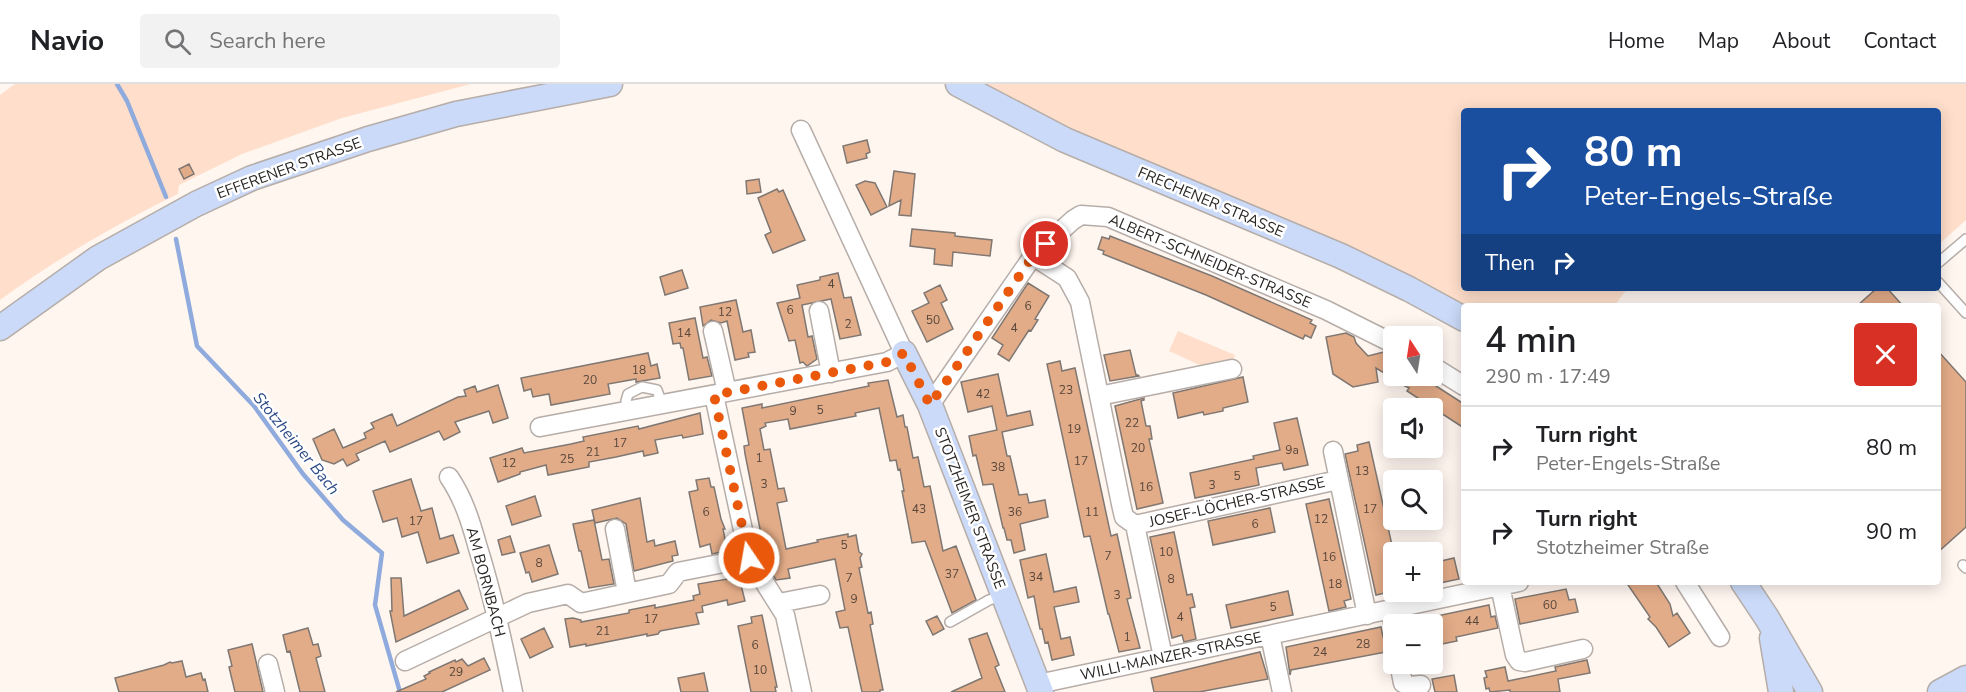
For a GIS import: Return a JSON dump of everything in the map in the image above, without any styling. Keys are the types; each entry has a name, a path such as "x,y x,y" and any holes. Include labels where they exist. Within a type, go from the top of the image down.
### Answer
{"street":[{"name":"EFFERENER STRASSE","path":"0,328 98,258 196,204 252,178 368,139 456,114 610,84"},
{"name":"FRECHENER STRASSE","path":"963,86 1065,140 1341,256 1461,317"},
{"name":"STOTZHEIMER STRASSE","path":"801,130 930,405 1040,688"},
{"name":"ALBERT-SCHNEIDER-STRASSE","path":"930,405 1033,256 1081,215 1108,217 1326,310 1383,338"},
{"path":"1033,256 1067,278 1080,302 1124,516 1135,525 1163,657"},
{"path":"819,311 831,373"},
{"path":"713,331 720,393 749,558 785,615 802,692"},
{"path":"540,427 887,362 904,353"},
{"path":"1099,396 1232,369"},
{"path":"1443,373 1461,384"},
{"name":"JOSEF-LÖCHER-STRASSE","path":"1333,451 1367,615"},
{"name":"AM BORNBACH","path":"449,477 460,493 467,511 497,616 513,692"},
{"name":"JOSEF-LÖCHER-STRASSE","path":"1135,525 1338,480"},
{"path":"615,529 627,592"},
{"path":"405,662 528,603 568,594 581,603 669,584 678,572 749,558"},
{"name":"WILLI-MAINZER-STRASSE","path":"1408,614 1505,585"},
{"path":"1687,585 1720,637"},
{"path":"1745,585 1810,692"},
{"path":"1500,586 1515,655 1519,661 1525,662 1583,649"},
{"path":"779,603 820,595"},
{"name":"WILLI-MAINZER-STRASSE","path":"1040,688 1163,657 1269,635 1367,615 1383,618"},
{"path":"1767,618 1780,675 1781,692"},
{"name":"WILLI-MAINZER-STRASSE","path":"1269,635 1282,692"},
{"path":"268,664 275,692"},
{"path":"1401,674 1403,683 1410,686 1420,685"},
{"path":"1940,692 1966,678"}],"lane":[{"path":"1941,260 1966,239"},
{"path":"1941,285 1966,314"},
{"path":"950,622 989,600 1004,596"}],"shaded area":[{"path":"15,84 471,84 342,118 242,154 179,185 178,194 86,243 0,300 0,95"},
{"path":"978,84 1966,84 1966,220 1941,242 1941,108 1461,108 1461,291 1626,291 1616,303 1461,305 1067,131"},
{"path":"1178,331 1235,355 1233,361 1204,367 1169,351"}],"building":[{"path":"867,140 870,152 866,154 867,158 847,163 843,146"},
{"path":"189,164 194,174 184,179 179,169"},
{"path":"894,171 915,174 911,216 899,215 901,200 889,206"},
{"path":"759,179 761,192 747,194 746,181"},
{"path":"865,181 875,183 887,207 871,215 856,185"},
{"path":"777,189 779,192 783,190 805,240 773,253 765,235 771,232 758,198"},
{"path":"912,229 955,233 955,236 992,240 990,256 953,252 952,266 934,264 935,249 910,246"},
{"path":"1110,236 1212,276 1312,320 1310,323 1316,326 1311,338 1305,335 1303,339 1206,295 1103,254 1104,251 1098,249 1102,237 1109,239"},
{"path":"682,270 688,288 665,295 660,277"},
{"path":"838,273 844,298 851,297 861,335 840,339 831,299 802,305 808,337 812,336 817,359 807,366 803,362 800,363 795,340 789,341 777,303 800,298 797,285"},
{"path":"1028,283 1049,296 1035,319 1038,320 1009,361 998,354 1003,345 992,338"},
{"path":"940,285 947,300 941,303 953,329 927,342 912,311 929,303 924,293"},
{"path":"1874,291 1890,291 1900,303 1860,303"},
{"path":"736,300 743,332 751,330 755,352 748,353 749,357 735,360 727,321 721,323 711,320 703,326 700,307"},
{"path":"695,318 703,358 707,357 712,376 689,380 683,348 680,343 673,344 669,323"},
{"path":"1346,333 1354,337 1356,343 1368,356 1383,352 1383,372 1376,368 1378,382 1353,387 1333,374 1326,337"},
{"path":"1130,350 1136,375 1139,376 1110,381 1104,355"},
{"path":"648,353 651,366 657,364 660,378 608,384 610,394 551,405 549,394 533,397 531,389 524,391 521,378"},
{"path":"1941,354 1966,382 1966,527 1941,549"},
{"path":"1060,361 1062,371 1075,368 1111,536 1117,534 1131,598 1127,599 1140,648 1119,652 1090,536 1084,537 1047,364"},
{"path":"998,374 1007,416 1030,411 1033,425 1002,432 1019,495 1027,494 1029,503 1045,500 1048,517 1020,524 1025,550 1014,553 1011,540 1007,540 1003,528 993,484 983,485 969,436 997,430 992,406 968,412 961,382"},
{"path":"1243,377 1248,402 1223,408 1223,411 1204,415 1203,412 1178,418 1173,393"},
{"path":"888,380 897,417 903,415 913,458 918,457 924,487 930,486 943,551 956,546 976,600 952,613 925,541 912,543 900,469 898,470 896,460 890,461 879,408 855,413 856,416 790,429 788,419 765,423 766,426 760,429 764,450 770,449 778,489 784,488 787,501 777,503 786,549 818,542 817,540 848,534 848,537 856,535 859,552 862,554 860,558 862,567 859,568 868,613 871,612 873,624 870,625 883,690 862,692 848,627 840,628 836,612 845,610 835,559 788,569 790,578 776,580 768,558 766,559 745,454 744,446 749,445 742,408 762,404 762,408"},
{"path":"498,385 508,418 493,423 489,411 455,422 460,432 444,440 439,431 390,452 385,441 356,454 359,460 347,466 343,459 334,464 322,460 313,439 334,429 343,448 366,438 364,433 374,428 371,423 392,414 397,426 458,397 466,396 464,390 475,386 477,392"},
{"path":"1405,386 1436,386 1461,402 1461,426 1443,414 1443,398 1418,398 1407,391 1409,388"},
{"path":"1144,398 1141,401 1146,426 1150,426 1152,439 1149,439 1163,503 1137,509 1115,406"},
{"path":"700,413 703,434 655,440 658,453 644,456 643,451 589,462 589,467 548,475 546,465 520,472 520,474 498,482 490,458 522,448 524,453 571,444 584,441 583,437 638,426 639,429"},
{"path":"1297,418 1308,465 1284,470 1282,463 1256,468 1259,485 1195,498 1190,473 1254,459 1253,456 1280,450 1274,423"},
{"path":"1369,442 1383,505 1383,530 1389,530 1391,542 1383,542 1383,593 1376,595 1345,454 1358,451 1357,445"},
{"path":"709,478 711,487 714,487 725,529 723,529 726,544 724,545 725,551 712,554 710,544 700,547 689,492 698,490 696,480"},
{"path":"411,479 421,511 432,508 440,539 453,535 459,553 427,563 418,532 402,537 397,518 383,522 373,491"},
{"path":"535,496 541,516 512,525 506,506"},
{"path":"640,498 647,542 654,540 655,546 675,541 678,555 672,556 673,561 634,571 626,524 617,518 595,523 592,510"},
{"path":"1329,499 1351,599 1344,601 1346,607 1329,611 1306,504"},
{"path":"1270,508 1275,532 1213,545 1208,521"},
{"path":"594,520 602,560 609,559 614,584 589,588 573,524"},
{"path":"1174,532 1187,595 1192,594 1195,607 1190,608 1196,639 1184,642 1182,635 1172,638 1150,537"},
{"path":"510,536 515,552 502,555 498,540"},
{"path":"549,545 558,574 532,582 529,572 526,573 520,553"},
{"path":"1046,554 1054,592 1076,587 1079,602 1054,607 1061,639 1070,637 1074,655 1052,660 1048,642 1045,643 1042,629 1040,629 1034,596 1028,598 1020,560"},
{"path":"1454,558 1459,579 1443,582 1443,560"},
{"path":"739,577 745,601 728,605 727,600 702,606 703,612 696,613 699,624 660,631 658,634 647,636 647,634 570,647 565,619 573,618 581,622 629,613 629,610 655,605 655,608 694,600 693,596 700,594 698,584"},
{"path":"391,578 401,578 404,616 459,590 468,609 396,642 390,611 392,611"},
{"path":"1628,585 1658,585 1670,604 1673,616 1677,613 1690,633 1669,647 1648,619 1650,617"},
{"path":"1566,589 1569,600 1575,599 1578,612 1520,624 1515,599"},
{"path":"1288,591 1293,615 1231,628 1226,605"},
{"path":"1489,605 1491,617 1495,616 1498,628 1456,637 1457,641 1443,644 1443,615"},
{"path":"762,615 777,687 775,687 776,692 751,692 738,626 752,623 751,617"},
{"path":"937,616 944,629 933,635 926,621"},
{"path":"1381,627 1383,637 1383,653 1291,670 1290,675 1286,647"},
{"path":"308,628 313,645 318,644 321,656 316,658 325,692 300,692 290,651 287,652 283,635"},
{"path":"544,628 553,647 530,658 521,639"},
{"path":"987,633 999,665 995,667 1005,692 951,692 982,678 969,639"},
{"path":"252,644 263,692 235,692 229,667 232,666 228,650"},
{"path":"1260,652 1268,679 1199,692 1154,692 1151,678"},
{"path":"484,658 490,670 442,692 396,692 426,679 424,676 429,672 455,660 456,662 462,659 468,666"},
{"path":"1587,660 1590,673 1558,679 1560,692 1510,692 1510,690 1490,692 1489,688 1486,689 1485,671 1505,667 1508,681 1556,671 1555,667"},
{"path":"182,661 186,677 201,673 208,692 119,692 115,678 170,662"},
{"path":"704,673 708,692 681,692 678,678"},
{"path":"1454,675 1457,692 1435,692 1432,679"}],"waterway":[{"name":"Stotzheimer Bach","path":"117,84 127,101 166,197"},
{"name":"Stotzheimer Bach","path":"176,239 197,346 254,406 303,474 343,520 382,553 375,605 400,692"}],"route":[{"path":"749,558 714,395 887,362 904,353 930,405 1033,256 1046,244"}]}
